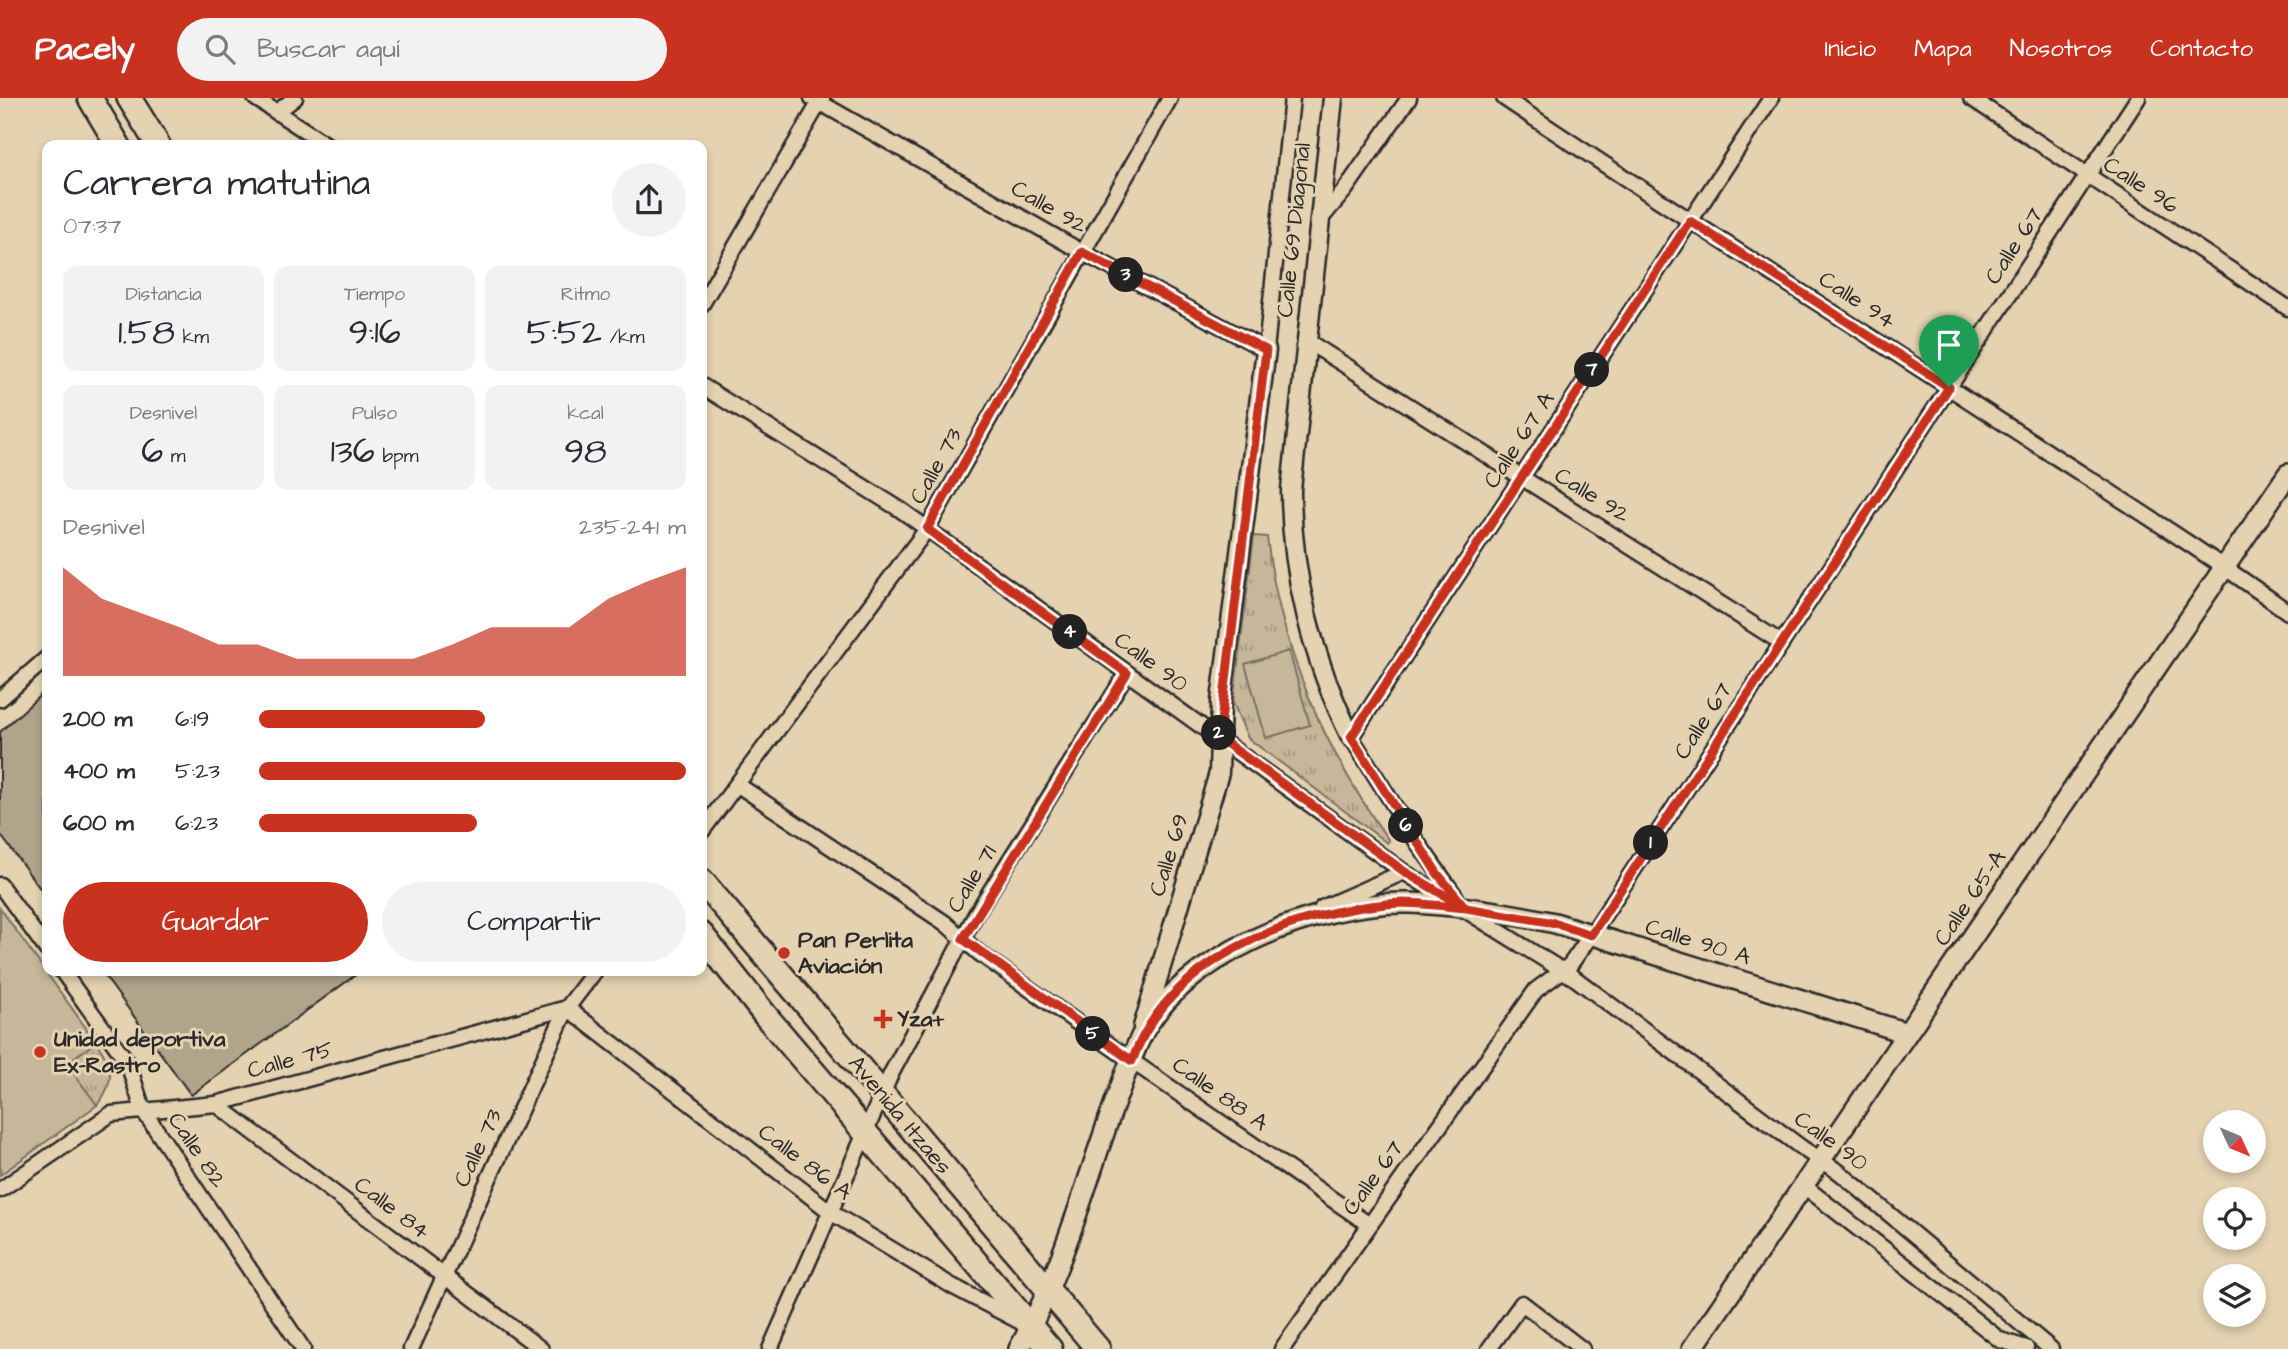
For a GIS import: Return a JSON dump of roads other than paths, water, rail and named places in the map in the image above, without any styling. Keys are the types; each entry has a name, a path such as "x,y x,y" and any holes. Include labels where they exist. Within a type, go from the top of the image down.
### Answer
{"main road":[{"path":"90,98 115,140"},
{"path":"129,98 155,140"},
{"name":"Calle 65-A","path":"1692,1349 2288,474"},
{"name":"Avenida Itzaes","path":"707,887 1098,1349"},
{"name":"Calle 90 A","path":"1139,1041 1156,1015 1201,970 1242,943 1325,915 1388,904 1466,908 1555,923 1907,1033"},
{"name":"Avenida Itzaes","path":"707,941 1050,1349"},
{"name":"Calle 69","path":"1019,1349 1048,1290 1139,1041"}],"street":[{"path":"255,98 319,140"},
{"path":"277,112 295,98"},
{"name":"Calle 73","path":"707,825 927,529 1170,98"},
{"path":"1266,350 1292,98"},
{"name":"Calle 69 Diagonal","path":"1333,98 1292,490 1293,549 1308,624 1335,704 1351,737 1437,873 1466,908"},
{"path":"1318,222 1345,190 1409,98"},
{"name":"Calle 94","path":"1504,98 1949,387 2288,612"},
{"name":"Calle 67 A","path":"1351,737 1771,98"},
{"name":"Calle 96","path":"1971,98 2288,308"},
{"name":"Calle 67","path":"1282,1349 1536,990 1567,968 1591,935 2138,98"},
{"path":"707,295 818,99"},
{"name":"Calle 92","path":"818,99 1082,252 1266,350"},
{"name":"Calle 92","path":"1307,341 1782,643"},
{"name":"Calle 69","path":"1139,1041 1219,773 1219,738 1266,350"},
{"name":"Calle 90","path":"707,389 927,529 1405,872 1567,968 1576,979 1820,1160 2051,1349"},
{"path":"0,699 42,662"},
{"name":"Calle 71","path":"770,1349 882,1094 963,939 1127,673"},
{"name":"Calle 88 A","path":"738,785 963,939 1132,1061 1368,1224"},
{"path":"1269,932 1405,872"},
{"path":"0,885 42,943"},
{"name":"Calle 82","path":"66,976 128,1063 143,1111 303,1349"},
{"name":"Calle 73","path":"411,1349 567,1008 591,976"},
{"name":"Calle 75","path":"0,1191 111,1114 216,1104 567,1008"},
{"name":"Calle 86 A","path":"567,1008 832,1213 952,1286 1031,1327"},
{"name":"Calle 84","path":"216,1104 541,1349"},
{"path":"1804,1186 2000,1340 2026,1348"},
{"path":"1489,1349 1522,1303 1582,1349"}],"place":[{"name":"Pan Perlita Aviación","path":"784,953"},
{"name":"Yza+","path":"883,1019"},
{"name":"Unidad deportiva Ex-Rastro","path":"40,1052"}]}
